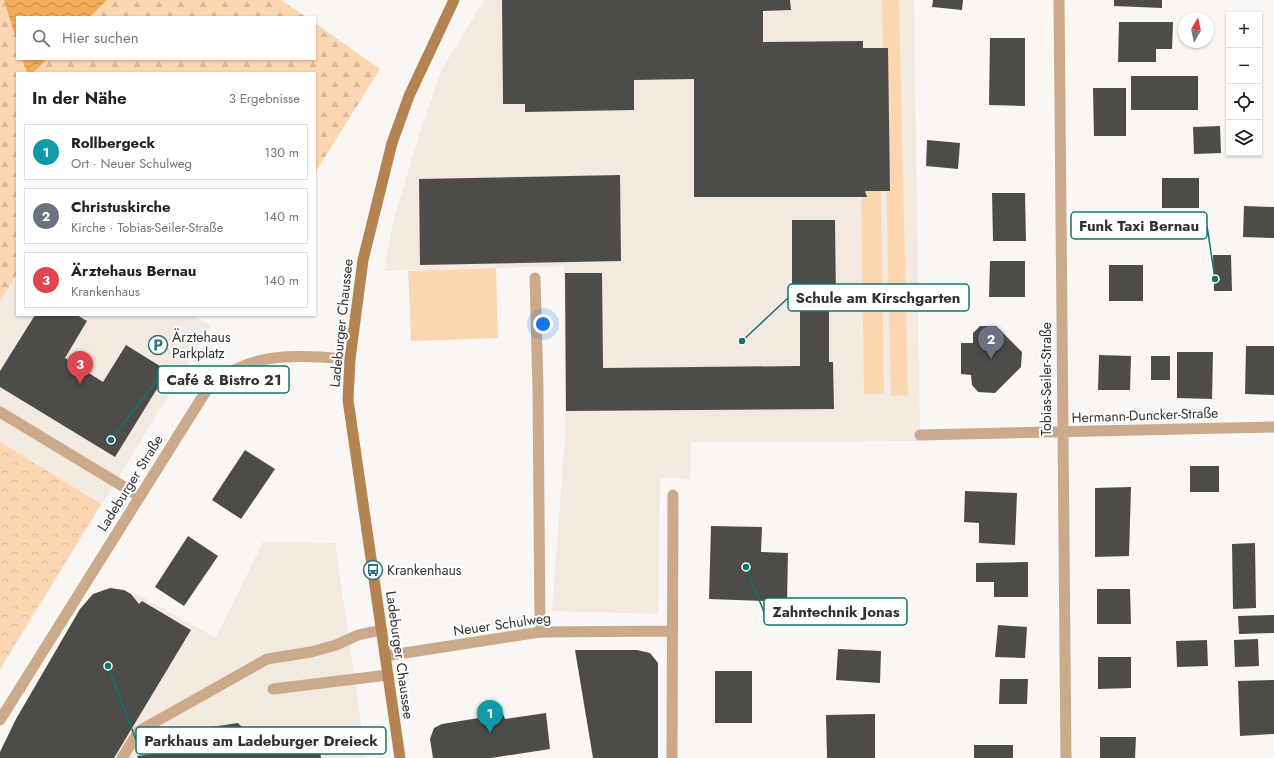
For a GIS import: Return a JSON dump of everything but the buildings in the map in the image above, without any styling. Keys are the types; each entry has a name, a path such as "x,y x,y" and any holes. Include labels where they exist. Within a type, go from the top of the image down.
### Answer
{"main road":[{"name":"Ladeburger Chaussee","path":"400,758 348,400 350,359 363,260 392,143 409,96 454,0"}],"street":[{"name":"Tobias-Seiler-Straße","path":"1059,0 1066,758"},
{"path":"535,278 538,389 540,632"},
{"name":"Ladeburger Straße","path":"0,720 206,391 229,374 264,359 303,356 350,359"},
{"path":"0,412 139,496"},
{"name":"Hermann-Duncker-Straße","path":"920,435 1062,433 1274,427"},
{"path":"672,758 673,495"},
{"path":"122,758 139,731 267,659 311,652 336,645 358,635 381,630"},
{"name":"Neuer Schulweg","path":"385,656 540,632 672,631"},
{"path":"273,689 388,675"}],"shaded area":[{"path":"484,0 914,0 920,441 691,442 690,479 660,478 658,614 552,611 565,438 564,266 384,271 393,222 420,132 442,69"},
{"path":"16,276 16,316 195,316 211,326 0,671 0,302"},
{"path":"263,542 335,543 366,758 44,758 135,593 216,638"}],"green space":[{"path":"0,0 4,0 16,40 16,60 22,60 27,72 16,72 16,276 0,302"},
{"path":"107,0 281,0 305,16 91,16"},
{"path":"882,0 899,0 908,395 891,396"},
{"path":"316,24 380,69 316,171 316,72 34,72 46,60 316,60"},
{"path":"861,186 881,186 884,394 864,394"},
{"path":"496,268 498,338 411,341 408,271"},
{"path":"0,442 101,504 0,668"}],"water":[{"path":"4,0 107,0 91,16 16,16 16,40"},
{"path":"22,60 46,60 34,72 27,72"}],"place":[{"name":"Funk Taxi Bernau","path":"1215,279"},
{"name":"Schule am Kirschgarten","path":"742,341"},
{"name":"Ärztehaus Parkplatz","path":"158,345"},
{"name":"Christuskirche","path":"991,359"},
{"name":"Ärztehaus Bernau","path":"80,384"},
{"name":"Café & Bistro 21","path":"111,440"},
{"name":"Zahntechnik Jonas","path":"746,567"},
{"name":"Krankenhaus","path":"373,570"},
{"name":"Parkhaus am Ladeburger Dreieck","path":"108,666"},
{"name":"Rollbergeck","path":"490,733"}]}
